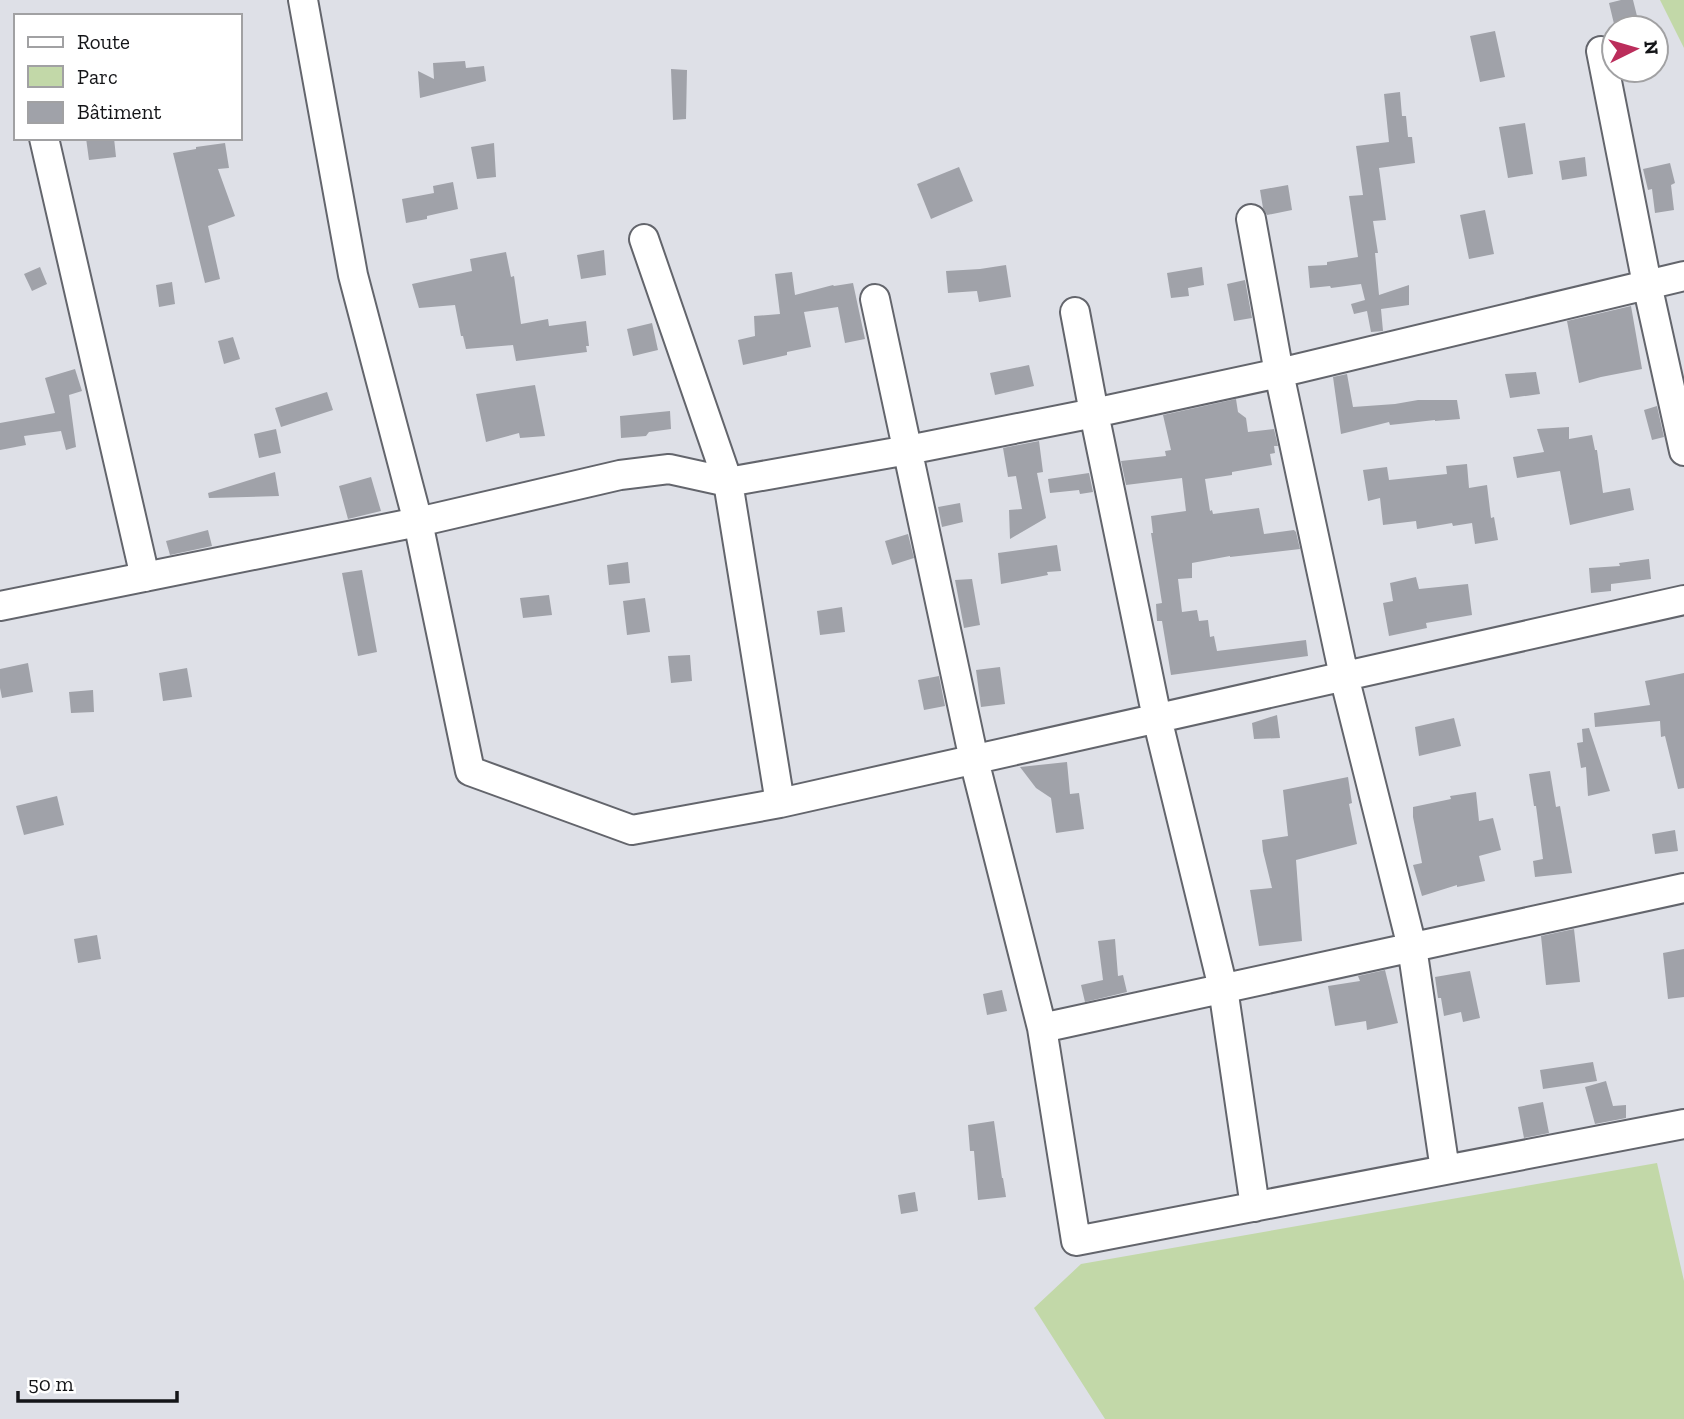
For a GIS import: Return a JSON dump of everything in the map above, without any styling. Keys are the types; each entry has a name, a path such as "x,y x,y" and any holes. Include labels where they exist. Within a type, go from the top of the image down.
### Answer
{"street":[{"path":"303,0 353,275 418,522 470,771 632,830 780,803 1684,600"},
{"path":"1608,84 1647,284 1684,451"},
{"path":"44,140 145,577"},
{"path":"1251,219 1279,373 1344,676 1412,947 1445,1170"},
{"path":"643,239 728,482 780,803"},
{"path":"0,606 418,522 620,475 669,469 728,482 908,450 1279,373 1684,276"},
{"path":"875,299 974,760 1042,1028 1076,1241 1684,1124"},
{"path":"1075,312 1157,718 1223,988 1255,1207"},
{"path":"1042,1028 1684,888"}],"green space":[{"path":"1660,0 1684,0 1684,48 1670,20 1670,14 1667,14"},
{"path":"1657,1163 1684,1281 1684,1419 1105,1419 1034,1308 1081,1264"}],"building":[{"path":"1633,0 1636,14 1612,14 1609,3"},
{"path":"1495,31 1505,77 1480,82 1470,36"},
{"path":"465,61 466,68 484,66 486,81 420,98 418,71 434,79 433,63"},
{"path":"671,69 687,70 686,119 673,120"},
{"path":"1400,92 1402,116 1406,116 1408,137 1412,137 1415,163 1379,168 1386,220 1373,221 1378,253 1375,253 1379,295 1409,285 1409,305 1381,309 1383,331 1371,332 1367,311 1354,314 1351,304 1365,300 1361,284 1310,288 1308,266 1327,265 1327,262 1358,257 1349,196 1363,195 1356,146 1389,142 1384,94"},
{"path":"1525,123 1533,174 1508,178 1499,127"},
{"path":"86,140 114,140 116,157 89,160"},
{"path":"225,143 229,168 218,169 235,216 208,226 220,279 205,283 173,153"},
{"path":"494,143 496,177 477,179 471,147"},
{"path":"1585,157 1587,176 1562,180 1559,161"},
{"path":"1670,163 1675,183 1671,185 1674,210 1655,213 1652,189 1648,190 1643,169"},
{"path":"959,167 973,201 931,219 917,184"},
{"path":"453,182 458,209 406,223 402,199 434,193 433,186"},
{"path":"1288,185 1292,210 1267,215 1260,190"},
{"path":"1485,210 1494,254 1469,259 1460,215"},
{"path":"604,250 606,275 581,279 577,255"},
{"path":"506,252 511,277 514,276 521,324 548,319 549,326 586,321 589,346 586,346 587,352 516,361 513,345 466,349 455,305 419,308 412,284 472,271 470,259"},
{"path":"1006,265 1011,297 979,302 977,291 948,293 946,271"},
{"path":"40,267 47,284 32,291 24,274"},
{"path":"1202,267 1204,285 1188,288 1189,296 1171,298 1167,273"},
{"path":"792,272 795,295 853,283 865,339 845,343 838,307 804,312 811,347 743,365 738,340 755,336 754,316 780,314 775,274"},
{"path":"1245,280 1252,318 1234,321 1227,284"},
{"path":"172,282 175,304 159,307 156,285"},
{"path":"1631,306 1642,369 1579,383 1567,321"},
{"path":"652,323 658,350 633,356 627,329"},
{"path":"233,337 240,359 224,364 218,341"},
{"path":"1029,365 1034,386 995,395 990,373"},
{"path":"75,369 82,391 69,395 76,447 66,450 61,431 24,436 26,445 0,450 0,423 55,413 45,378"},
{"path":"1536,372 1540,394 1510,398 1505,374"},
{"path":"1347,374 1353,407 1418,400 1457,400 1460,419 1390,425 1389,422 1341,434 1333,377"},
{"path":"535,385 545,436 520,438 519,433 486,442 476,394"},
{"path":"327,392 333,410 281,427 275,408"},
{"path":"1236,399 1238,412 1246,418 1248,432 1274,429 1278,446 1274,446 1275,453 1270,454 1272,465 1205,479 1210,511 1212,510 1213,514 1259,508 1264,534 1294,530 1300,549 1192,563 1192,578 1178,579 1182,612 1197,610 1199,621 1208,620 1210,637 1214,636 1217,651 1306,640 1308,656 1171,675 1162,621 1157,621 1156,604 1162,603 1151,533 1151,516 1186,511 1182,478 1126,485 1121,461 1166,456 1165,451 1171,450 1163,415"},
{"path":"1657,406 1664,437 1652,440 1644,410"},
{"path":"670,411 671,429 649,432 646,436 621,438 620,416"},
{"path":"1569,427 1569,439 1592,435 1597,450 1603,493 1630,488 1634,510 1570,525 1560,471 1517,478 1513,457 1544,452 1537,429"},
{"path":"276,429 281,453 259,458 254,434"},
{"path":"1039,441 1043,472 1037,473 1046,518 1010,539 1009,510 1022,509 1016,476 1008,477 1003,448"},
{"path":"1467,464 1469,488 1487,485 1491,518 1494,517 1498,540 1475,544 1472,523 1453,526 1452,523 1417,529 1416,521 1383,525 1380,498 1368,501 1363,470 1387,467 1389,480 1447,474 1446,466"},
{"path":"275,472 279,496 209,498 208,493"},
{"path":"1089,473 1093,492 1080,494 1079,490 1050,493 1048,479"},
{"path":"371,477 381,511 348,519 339,486"},
{"path":"960,503 963,522 942,527 938,507"},
{"path":"208,530 212,546 170,555 166,541"},
{"path":"908,534 914,558 892,565 885,541"},
{"path":"1057,545 1061,571 1001,584 998,553"},
{"path":"1649,559 1651,579 1611,584 1611,591 1591,593 1589,568 1620,566 1619,563"},
{"path":"628,562 630,583 609,585 607,565"},
{"path":"362,570 377,652 358,656 342,573"},
{"path":"1416,577 1419,589 1468,584 1472,615 1426,623 1427,628 1389,636 1383,603 1393,601 1390,583"},
{"path":"972,579 980,625 964,628 955,580"},
{"path":"549,595 552,615 523,618 520,598"},
{"path":"645,598 650,632 627,635 623,601"},
{"path":"842,607 845,632 820,635 817,611"},
{"path":"690,655 692,681 671,683 668,656"},
{"path":"28,663 33,692 2,698 0,669"},
{"path":"1000,667 1005,704 981,707 976,670"},
{"path":"187,668 192,697 163,701 159,673"},
{"path":"1684,673 1684,788 1678,789 1665,736 1661,737 1660,721 1595,727 1594,713 1650,705 1645,681"},
{"path":"939,676 945,706 924,710 918,680"},
{"path":"93,690 94,712 71,713 69,692"},
{"path":"1277,715 1280,738 1254,739 1252,723"},
{"path":"1454,718 1461,746 1419,756 1415,727"},
{"path":"1589,728 1610,791 1588,796 1586,767 1581,768 1577,743 1583,742 1582,729"},
{"path":"1067,762 1070,794 1079,793 1084,829 1056,833 1051,798 1036,788 1020,767"},
{"path":"1550,771 1556,807 1560,806 1572,873 1535,877 1533,861 1543,859 1529,774"},
{"path":"1348,777 1352,803 1349,804 1357,844 1296,860 1302,941 1259,946 1250,890 1272,888 1262,840 1288,836 1283,790"},
{"path":"1476,792 1479,821 1493,818 1501,850 1479,856 1485,881 1457,885 1422,896 1413,865 1422,863 1413,807 1451,799 1450,796"},
{"path":"57,796 64,825 24,835 16,806"},
{"path":"1675,830 1678,851 1655,854 1652,834"},
{"path":"1574,929 1580,982 1546,985 1541,936"},
{"path":"97,935 101,959 78,963 74,939"},
{"path":"1115,939 1118,976 1123,975 1127,992 1085,1002 1081,985 1103,980 1098,941"},
{"path":"1684,949 1684,997 1668,999 1663,953"},
{"path":"1385,970 1398,1023 1367,1030 1366,1021 1335,1026 1328,986 1360,981 1358,976"},
{"path":"1470,971 1480,1018 1463,1022 1461,1012 1444,1016 1435,977"},
{"path":"1002,990 1007,1011 987,1015 983,994"},
{"path":"1593,1062 1597,1081 1543,1089 1540,1070"},
{"path":"1606,1081 1613,1106 1626,1105 1626,1118 1595,1124 1585,1087"},
{"path":"1543,1102 1549,1133 1524,1138 1518,1107"},
{"path":"994,1121 1006,1197 978,1200 974,1151 970,1151 968,1125"},
{"path":"915,1192 918,1211 901,1214 898,1195"}]}
